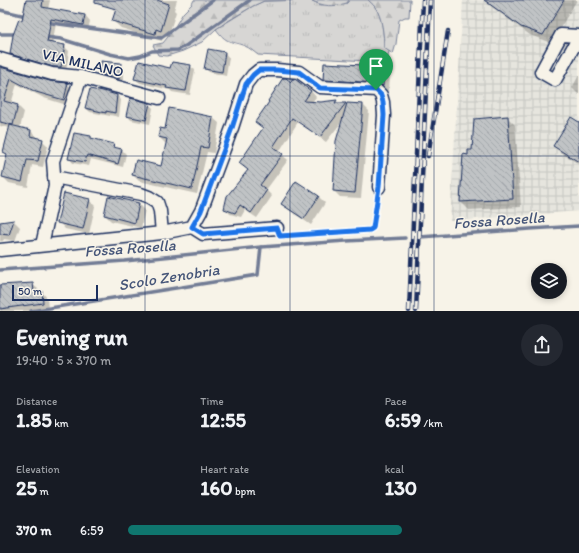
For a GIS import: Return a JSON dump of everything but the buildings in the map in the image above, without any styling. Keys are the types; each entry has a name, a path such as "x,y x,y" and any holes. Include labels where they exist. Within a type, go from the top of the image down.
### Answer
{"street":[{"name":"VIA MILANO","path":"0,59 52,74 81,77 159,98"},
{"path":"192,227 201,211 232,128 246,84 259,70 299,72 320,88 376,90 381,95 384,115 379,187"},
{"path":"42,245 55,186 53,161 81,77"},
{"path":"54,177 141,194 149,197 157,202 160,211 162,233"},
{"path":"0,250 162,233 192,227 203,234 277,228"}],"path":[{"path":"277,228 280,236 370,230 373,228 379,187"}],"shaded area":[{"path":"463,0 579,0 579,211 450,221"}],"green space":[{"path":"194,0 310,0 264,1 228,21 216,29 202,42 183,51 167,56 158,55 153,45 163,43 183,13"},
{"path":"310,0 321,5 347,3 349,0 368,0 375,7 381,21 384,47 389,51 387,62 258,55 247,47 229,41 216,29 253,6 264,1"},
{"path":"310,0 349,0 347,3 333,6 320,4"},
{"path":"368,0 410,0 409,17 399,20 396,44 393,54 384,48 381,21 375,7"}],"waterway":[{"path":"46,21 161,38 213,0"},
{"path":"45,37 61,39 110,54 129,58 140,56 152,51 178,50 250,0"},
{"path":"0,10 26,16"},
{"path":"0,34 17,34"},
{"name":"Fossa Rosella","path":"420,237 579,226"},
{"name":"Fossa Rosella","path":"0,270 125,261 261,247 405,238"},
{"name":"Scolo Zenobria","path":"31,311 258,275 261,247"}],"railway":[{"path":"409,311 423,0"},
{"path":"416,311 430,0"},
{"path":"428,156 448,31"}],"route":[{"path":"259,70 299,72 320,88 376,90 381,95 384,115 379,187 373,228 370,230 280,236 277,228 203,234 192,227 201,211 232,128 246,84 259,70"}]}
